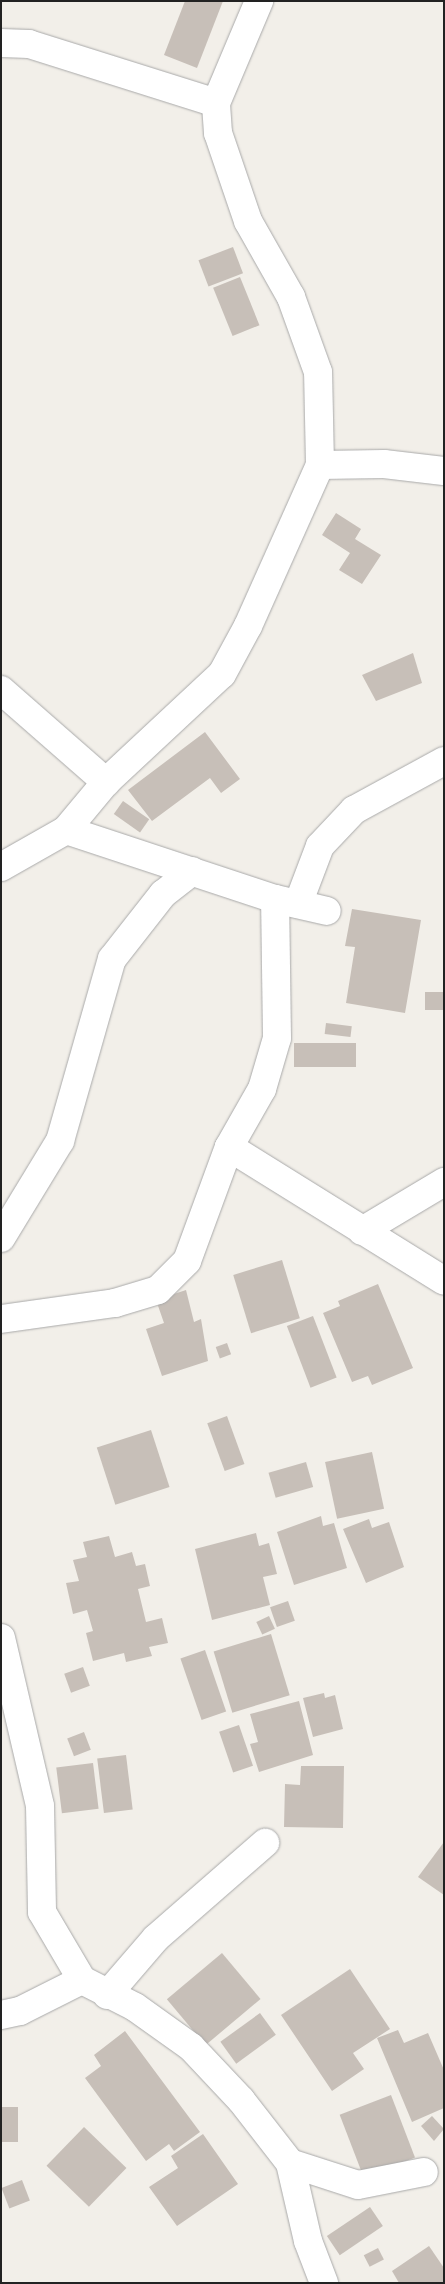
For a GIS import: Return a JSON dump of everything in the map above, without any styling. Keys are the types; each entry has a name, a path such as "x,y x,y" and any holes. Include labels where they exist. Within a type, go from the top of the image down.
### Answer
{"street":[{"path":"1,867 66,830 106,782 222,674 248,626 320,464 318,372 291,297 248,221 218,133 216,103 259,1"},
{"path":"1,43 29,44 216,103"},
{"path":"320,464 384,464 444,471"},
{"path":"1,690 106,782"},
{"path":"1,1319 115,1303 158,1290 187,1261 229,1147 262,1089 277,1038 286,902 320,846 354,810 444,761"},
{"path":"66,830 286,902 328,911"},
{"path":"1,1238 60,1141 112,959 163,894 192,871"},
{"path":"229,1147 444,1282"},
{"path":"362,1231 444,1182"},
{"path":"1,1638 40,1806 42,1912 82,1980 107,1995 135,2007 191,2047 241,2100 290,2163 308,2241 324,2283"},
{"path":"107,1995 156,1938 265,1843"},
{"path":"1,2015 20,2010 82,1980"},
{"path":"290,2163 358,2185 424,2172"}],"building":[{"path":"185,1 223,1 197,68 164,55"},
{"path":"233,247 243,273 208,286 198,260"},
{"path":"240,277 259,325 233,336 213,288"},
{"path":"336,513 361,529 355,539 381,555 362,584 339,570 350,553 322,535"},
{"path":"413,653 422,683 376,701 362,675"},
{"path":"205,732 240,779 221,793 210,778 152,821 128,790"},
{"path":"123,801 149,819 140,832 114,814"},
{"path":"352,909 421,920 405,1013 346,1003 355,947 345,946"},
{"path":"425,992 443,992 443,1010 425,1010"},
{"path":"326,1023 352,1026 350,1037 325,1034"},
{"path":"294,1043 356,1043 356,1067 294,1067"},
{"path":"282,1260 300,1318 251,1333 233,1275"},
{"path":"378,1284 413,1368 372,1385 368,1376 352,1382 323,1313 340,1306 338,1301"},
{"path":"186,1290 194,1322 201,1319 208,1361 162,1376 146,1329 164,1323 156,1300"},
{"path":"313,1316 337,1378 311,1388 287,1326"},
{"path":"227,1343 231,1354 220,1358 216,1347"},
{"path":"227,1416 244,1464 225,1471 207,1423"},
{"path":"151,1430 170,1487 115,1505 97,1448"},
{"path":"372,1452 384,1509 337,1519 325,1462"},
{"path":"306,1462 313,1487 276,1498 269,1473"},
{"path":"321,1516 323,1526 334,1523 347,1568 294,1585 277,1532"},
{"path":"369,1519 372,1528 389,1522 404,1567 366,1583 343,1529"},
{"path":"256,1533 259,1546 269,1543 277,1574 263,1577 270,1605 212,1620 195,1549"},
{"path":"109,1536 115,1557 132,1552 136,1566 145,1564 150,1586 138,1589 146,1622 162,1618 168,1643 149,1647 152,1656 126,1662 124,1653 93,1661 86,1633 93,1631 87,1610 73,1614 66,1583 79,1581 73,1560 87,1557 83,1542"},
{"path":"288,1601 295,1621 277,1627 270,1607"},
{"path":"269,1616 275,1629 262,1635 256,1622"},
{"path":"271,1634 290,1695 232,1713 214,1652"},
{"path":"205,1650 226,1711 202,1720 180,1658"},
{"path":"83,1667 90,1686 71,1693 64,1674"},
{"path":"324,1693 325,1698 335,1695 343,1729 313,1737 303,1698"},
{"path":"299,1701 313,1755 259,1772 250,1744 258,1742 250,1714"},
{"path":"239,1725 253,1766 233,1772 219,1732"},
{"path":"84,1732 91,1750 74,1756 67,1738"},
{"path":"126,1755 133,1810 104,1813 97,1759"},
{"path":"93,1763 99,1809 62,1813 56,1768"},
{"path":"301,1766 344,1766 343,1828 284,1827 285,1784 300,1785"},
{"path":"444,1842 444,1895 418,1877"},
{"path":"222,1953 261,1999 205,2045 167,1999"},
{"path":"350,1969 390,2029 353,2053 364,2069 332,2091 281,2015"},
{"path":"260,2013 276,2035 236,2064 220,2042"},
{"path":"398,2030 404,2043 428,2033 444,2070 444,2108 412,2122 377,2038"},
{"path":"125,2031 200,2132 174,2151 169,2144 146,2161 85,2078 101,2066 94,2055"},
{"path":"391,2095 415,2158 364,2177 340,2115"},
{"path":"1,2107 18,2107 18,2142 1,2142"},
{"path":"432,2116 444,2129 434,2141 421,2126"},
{"path":"84,2127 126,2168 89,2207 46,2166"},
{"path":"203,2134 238,2184 177,2226 149,2187 178,2168 171,2156"},
{"path":"22,2180 30,2201 9,2208 1,2188"},
{"path":"370,2207 383,2226 340,2255 327,2236"},
{"path":"429,2246 444,2268 444,2283 399,2283 392,2271"},
{"path":"378,2248 384,2260 370,2267 364,2255"}]}
